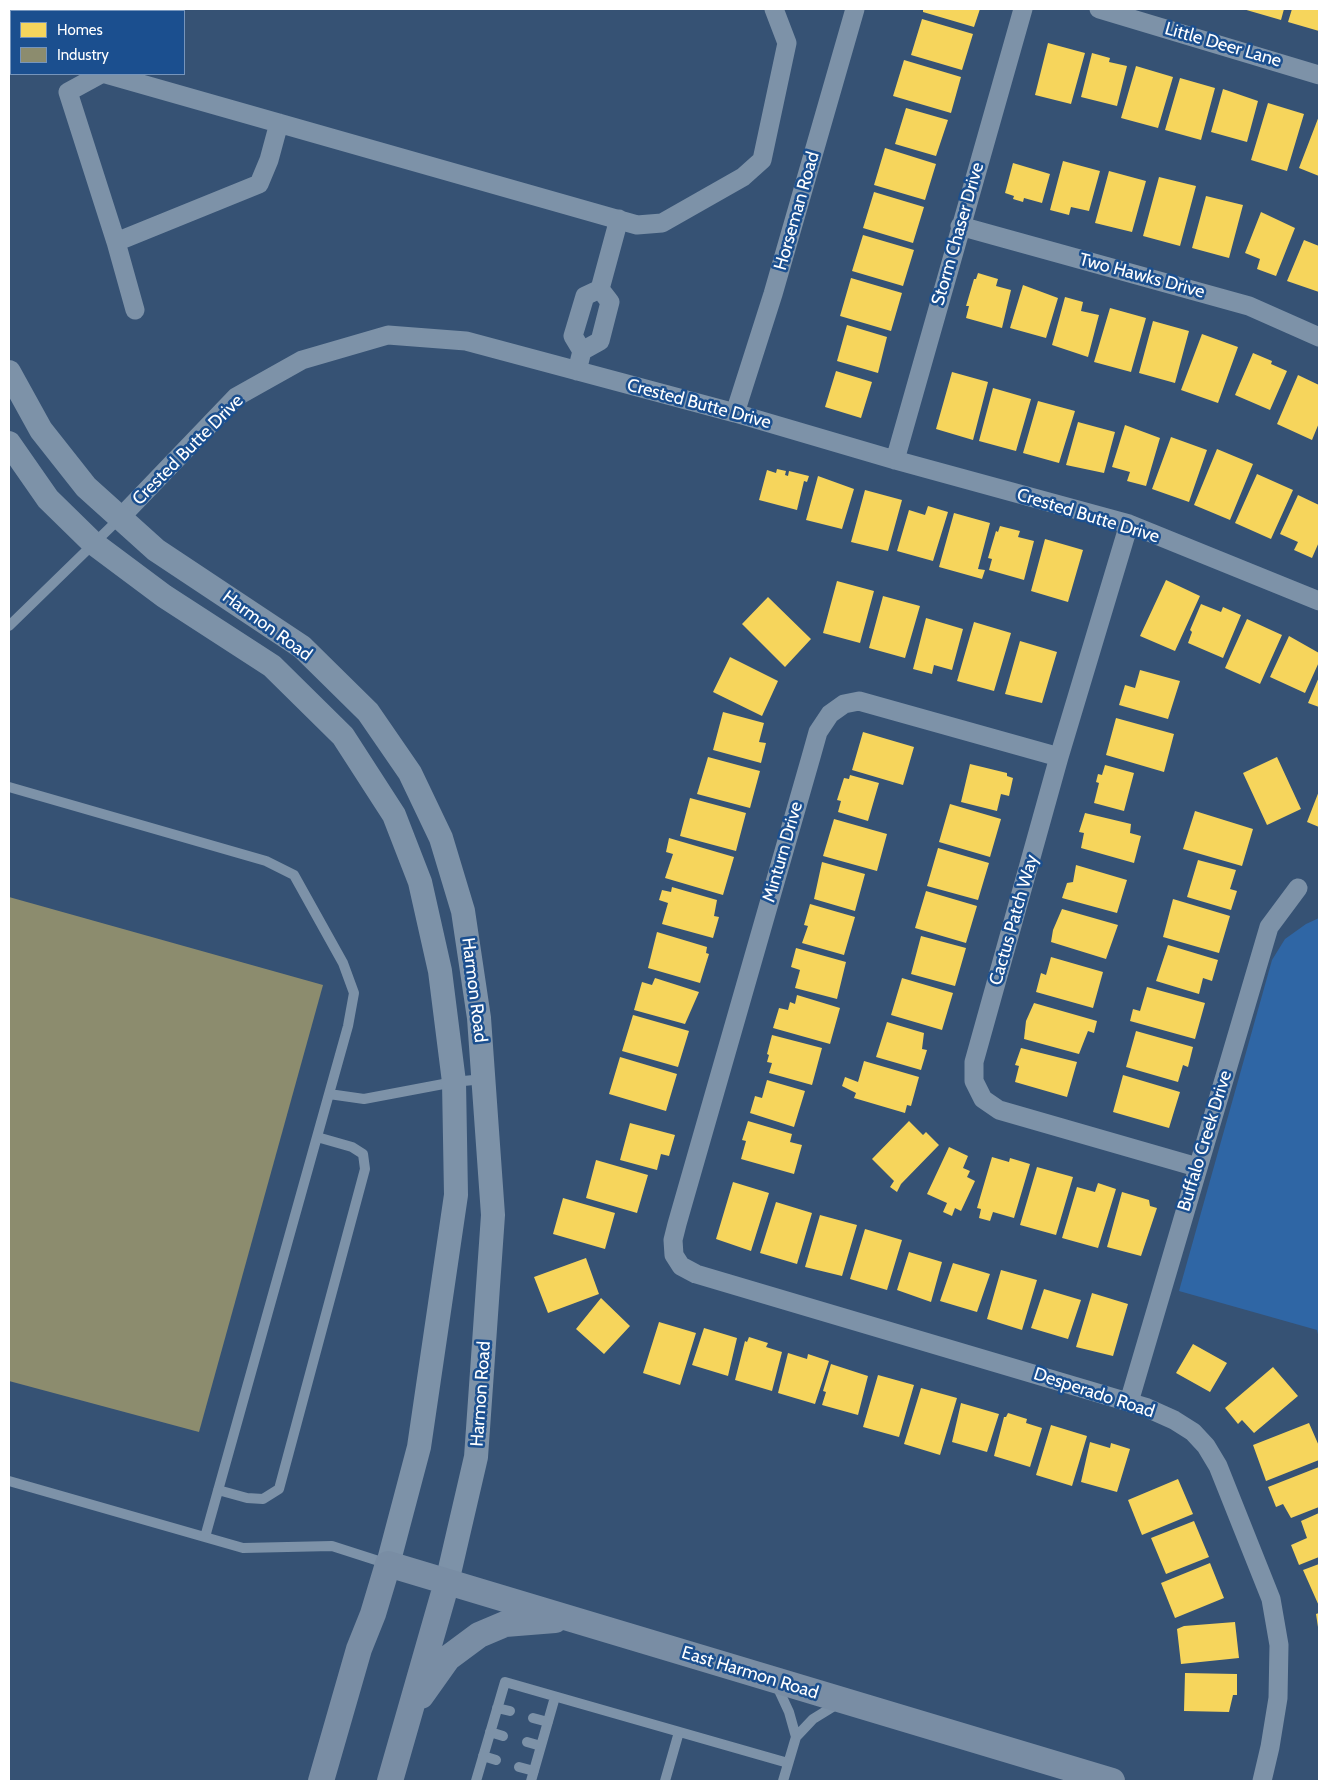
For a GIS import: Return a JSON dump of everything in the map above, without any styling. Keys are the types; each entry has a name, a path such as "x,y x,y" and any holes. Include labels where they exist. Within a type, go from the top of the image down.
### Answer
{"main road":[{"name":"East Harmon Road","path":"388,1564 1112,1781"},
{"name":"Harmon Road","path":"321,1781 359,1649 373,1614 388,1564"},
{"name":"Harmon Road","path":"390,1781 447,1582"},
{"path":"411,1708 448,1658 478,1635 505,1624 572,1618"}],"street":[{"path":"110,75 637,225 662,223 743,177 762,160 787,43 774,9"},
{"name":"Horseman Road","path":"735,413 773,294 855,9"},
{"name":"Storm Chaser Drive","path":"895,460 1023,9"},
{"name":"Little Deer Lane","path":"1098,9 1319,74"},
{"path":"99,75 68,92 116,242 135,310"},
{"path":"116,242 259,184 269,160 278,122"},
{"path":"577,371 582,351 573,336 585,296 600,289 619,219"},
{"name":"Two Hawks Drive","path":"960,226 1249,306 1319,337"},
{"path":"582,351 600,341 610,302 600,289"},
{"name":"Crested Butte Drive","path":"120,518 236,397 302,360 388,335 466,341 735,413 895,460 1129,524 1319,601"},
{"name":"Harmon Road","path":"9,372 41,430 86,487 156,550 302,647 368,712 410,773 441,838 463,911 479,1018 493,1215 476,1457 447,1582"},
{"name":"Harmon Road","path":"9,443 48,499 93,543 164,596 272,666 343,736 394,815 420,882 440,972 454,1082 456,1195 419,1447 388,1564"},
{"name":"Cactus Patch Way","path":"1129,524 1059,757 974,1062 974,1081 983,1099 999,1110 1197,1167"},
{"name":"Minturn Drive","path":"677,1224 810,757 818,732 830,714 844,704 859,701 1059,757"},
{"name":"Buffalo Creek Drive","path":"1129,1402 1197,1167 1270,927 1298,888"},
{"name":"Desperado Road","path":"677,1224 673,1240 674,1255 681,1266 696,1274 1129,1402 1174,1420 1193,1432 1206,1446 1218,1466 1271,1599 1279,1645 1278,1698 1270,1748 1262,1781"}],"lane":[{"path":"9,626 120,518"},
{"path":"9,787 266,861 294,874 343,963 354,994 348,1026 205,1537"},
{"path":"329,1094 364,1099 454,1082 484,1079"},
{"path":"218,1490 247,1498 263,1499 279,1489 365,1169 363,1154 352,1147 317,1137"},
{"path":"9,1481 243,1548 332,1546 388,1564"},
{"path":"775,1681 789,1712 796,1737"},
{"path":"479,1780 483,1756 505,1682 788,1763"},
{"path":"519,1767 532,1776 555,1697"},
{"path":"783,1781 796,1737 813,1719 842,1701"},
{"path":"497,1708 510,1711"},
{"path":"533,1718 548,1722"},
{"path":"490,1732 503,1736"},
{"path":"665,1781 679,1732"},
{"path":"527,1742 541,1746"},
{"path":"483,1756 496,1760"}],"shaded area":[{"path":"1319,918 1319,1339 1317,1330 1179,1291 1272,960 1285,939 1306,924"}],"building: Homes":[{"path":"923,9 980,9 974,27 923,12"},
{"path":"1243,9 1284,9 1281,20"},
{"path":"1292,9 1319,9 1319,31 1288,22"},
{"path":"922,19 973,34 962,70 911,55"},
{"path":"1048,43 1085,53 1071,104 1035,95"},
{"path":"1092,53 1110,58 1109,62 1127,66 1117,106 1081,97"},
{"path":"904,60 961,77 951,113 893,96"},
{"path":"1136,66 1173,77 1158,128 1121,118"},
{"path":"1180,78 1215,88 1201,140 1165,130"},
{"path":"1223,89 1258,101 1247,142 1211,132"},
{"path":"1268,103 1304,114 1287,171 1251,160"},
{"path":"906,108 948,120 936,156 895,144"},
{"path":"1319,116 1319,176 1299,168"},
{"path":"885,148 936,164 925,200 874,185"},
{"path":"1063,161 1100,171 1089,211 1071,207 1069,215 1050,210"},
{"path":"1013,163 1050,174 1042,203 1024,198 1023,202 1013,199 1014,196 1005,193"},
{"path":"1109,171 1146,181 1132,232 1095,223"},
{"path":"1159,177 1196,186 1180,246 1143,236"},
{"path":"874,192 924,207 913,243 863,228"},
{"path":"1206,196 1243,205 1229,258 1192,248"},
{"path":"1261,212 1295,228 1276,276 1257,269 1260,259 1245,253"},
{"path":"863,235 914,250 903,286 852,271"},
{"path":"1304,240 1319,246 1319,292 1287,281"},
{"path":"978,273 998,279 996,286 1011,290 1002,328 966,318 969,306 966,306 974,279 976,279"},
{"path":"851,278 902,293 891,331 840,316"},
{"path":"1023,285 1058,298 1046,338 1010,328"},
{"path":"1065,297 1083,302 1081,311 1099,315 1088,357 1052,345"},
{"path":"1110,308 1146,318 1131,372 1094,362"},
{"path":"1153,321 1189,331 1175,383 1139,373"},
{"path":"847,325 887,337 878,373 837,361"},
{"path":"1202,334 1238,347 1218,403 1181,390"},
{"path":"1253,353 1272,361 1271,364 1287,371 1270,410 1235,395"},
{"path":"836,371 872,382 861,418 825,407"},
{"path":"952,372 988,382 973,440 936,429"},
{"path":"1298,375 1319,385 1319,423 1312,440 1277,424"},
{"path":"993,388 1031,399 1016,451 979,441"},
{"path":"1038,401 1075,411 1059,463 1023,453"},
{"path":"1078,422 1115,432 1104,473 1066,465"},
{"path":"1125,425 1160,438 1146,486 1127,481 1130,472 1112,467"},
{"path":"1171,437 1207,450 1189,502 1152,489"},
{"path":"1217,449 1253,464 1230,520 1194,505"},
{"path":"777,469 786,471 785,475 788,476 789,471 809,476 807,482 804,481 797,510 759,500 767,470 776,473"},
{"path":"1257,474 1293,490 1271,539 1235,523"},
{"path":"818,476 854,489 842,529 806,520"},
{"path":"865,490 902,500 888,551 851,542"},
{"path":"1298,495 1319,505 1319,542 1312,558 1294,550 1298,542 1280,534"},
{"path":"928,506 948,512 933,561 897,551 909,510 925,515"},
{"path":"954,513 990,523 978,569 985,570 982,579 939,567"},
{"path":"1000,526 1020,531 1018,537 1034,541 1024,580 989,570 992,559 988,558 996,531 998,532"},
{"path":"1045,539 1083,550 1068,602 1031,591"},
{"path":"1166,580 1200,596 1175,651 1140,636"},
{"path":"837,581 874,591 860,643 823,633"},
{"path":"883,596 920,606 905,658 869,648"},
{"path":"768,597 811,639 785,667 742,624"},
{"path":"1201,604 1221,612 1223,607 1241,615 1223,658 1188,643 1192,632 1190,630"},
{"path":"926,618 963,629 952,670 934,665 932,674 913,669"},
{"path":"1247,619 1282,635 1260,684 1225,668"},
{"path":"974,622 1011,633 994,691 957,681"},
{"path":"1289,636 1319,653 1319,662 1305,693 1270,677"},
{"path":"1020,641 1057,652 1042,703 1005,694"},
{"path":"730,657 778,681 762,716 713,692"},
{"path":"1140,670 1180,681 1168,719 1119,705 1125,685 1135,688"},
{"path":"1319,677 1319,707 1308,703"},
{"path":"723,712 764,723 759,742 766,743 761,763 713,750"},
{"path":"1116,718 1174,734 1164,772 1106,755"},
{"path":"863,732 914,747 903,785 852,770"},
{"path":"708,757 760,771 750,808 697,794"},
{"path":"1277,757 1301,809 1267,825 1243,773"},
{"path":"970,764 1007,773 1007,776 1013,778 1009,796 1001,794 997,811 961,802"},
{"path":"1105,765 1134,773 1124,811 1094,803 1099,783 1096,782 1098,774 1102,775"},
{"path":"850,775 879,783 868,821 838,812 841,801 837,800 844,778 849,779"},
{"path":"1319,791 1319,827 1307,822"},
{"path":"690,798 746,813 736,851 680,836"},
{"path":"950,804 1001,819 990,857 939,842"},
{"path":"1195,811 1253,829 1242,866 1183,849"},
{"path":"1085,813 1131,824 1130,833 1141,836 1134,863 1081,848 1084,833 1079,832"},
{"path":"834,819 887,834 877,871 823,856"},
{"path":"669,838 734,857 723,895 665,878 673,854 666,852"},
{"path":"938,848 989,863 978,900 927,886"},
{"path":"1198,860 1236,870 1230,889 1237,891 1231,910 1187,897"},
{"path":"822,862 865,874 855,911 814,899"},
{"path":"1076,865 1127,880 1117,913 1062,898 1067,883 1073,882"},
{"path":"672,887 717,900 714,916 719,917 713,938 662,924 668,903 659,900 662,890 671,892"},
{"path":"926,891 977,906 966,943 915,928"},
{"path":"1173,899 1230,916 1219,953 1163,937"},
{"path":"810,904 855,917 844,955 802,943 808,926 804,925"},
{"path":"1062,909 1118,925 1106,959 1051,942 1053,930"},
{"path":"657,932 707,947 706,953 709,954 700,983 648,968"},
{"path":"921,936 966,948 955,986 911,974"},
{"path":"1168,945 1218,960 1212,981 1203,978 1199,994 1156,981"},
{"path":"796,948 846,962 837,999 795,988 800,970 791,967"},
{"path":"1051,957 1103,972 1093,1008 1036,992 1041,973 1046,975"},
{"path":"655,978 699,992 685,1024 634,1010 642,982 652,985"},
{"path":"902,978 953,993 942,1030 891,1015"},
{"path":"1147,987 1205,1003 1195,1039 1130,1021 1133,1009 1140,1011"},
{"path":"797,995 840,1008 830,1044 773,1028 779,1008 788,1010 790,1002 795,1004"},
{"path":"1034,1003 1097,1021 1094,1033 1088,1031 1079,1054 1024,1039 1026,1021"},
{"path":"633,1015 689,1031 678,1067 622,1051"},
{"path":"887,1022 924,1033 922,1049 927,1050 921,1070 876,1057"},
{"path":"1136,1031 1193,1047 1188,1067 1183,1065 1178,1082 1126,1067"},
{"path":"772,1035 822,1048 812,1085 769,1073 772,1063 767,1062 769,1055 767,1054"},
{"path":"1021,1048 1077,1062 1067,1097 1015,1082 1019,1066 1015,1065"},
{"path":"620,1057 677,1074 666,1111 609,1094"},
{"path":"864,1061 919,1077 911,1106 907,1105 905,1113 854,1098 856,1093 842,1086 845,1077 858,1082"},
{"path":"1123,1075 1180,1092 1169,1128 1113,1112"},
{"path":"767,1080 805,1091 794,1127 750,1113 755,1096 762,1098"},
{"path":"748,1121 792,1134 790,1142 802,1145 794,1174 741,1159 746,1141 742,1140"},
{"path":"909,1121 923,1135 926,1132 939,1145 901,1184 897,1192 890,1187 894,1181 872,1159"},
{"path":"630,1123 675,1135 669,1156 661,1154 657,1170 620,1160"},
{"path":"949,1147 968,1156 963,1168 970,1171 967,1177 975,1181 961,1211 955,1208 952,1216 943,1212 947,1203 927,1194"},
{"path":"992,1157 1009,1162 1010,1158 1030,1164 1014,1218 993,1212 990,1221 979,1218 981,1209 977,1208"},
{"path":"596,1160 648,1175 637,1213 586,1198"},
{"path":"1037,1167 1073,1177 1056,1235 1020,1225"},
{"path":"733,1182 769,1193 751,1251 716,1239"},
{"path":"1098,1183 1116,1189 1098,1248 1062,1238 1077,1187 1095,1192"},
{"path":"1122,1192 1149,1200 1150,1206 1157,1208 1141,1256 1107,1247"},
{"path":"563,1198 615,1213 605,1249 553,1234"},
{"path":"776,1202 812,1213 797,1264 760,1253"},
{"path":"820,1215 857,1225 842,1276 805,1267"},
{"path":"865,1229 902,1240 887,1290 850,1279"},
{"path":"909,1252 942,1262 931,1302 897,1290"},
{"path":"586,1258 599,1294 548,1313 534,1277"},
{"path":"953,1263 990,1274 977,1312 940,1301"},
{"path":"1001,1270 1037,1280 1022,1330 987,1319"},
{"path":"1044,1289 1081,1300 1068,1339 1031,1328"},
{"path":"1092,1293 1128,1304 1113,1356 1076,1347"},
{"path":"601,1298 630,1326 604,1354 576,1329"},
{"path":"659,1322 696,1333 680,1385 643,1373"},
{"path":"704,1328 737,1338 728,1376 692,1365"},
{"path":"749,1337 768,1343 766,1347 782,1352 772,1391 735,1380 745,1341 747,1342"},
{"path":"1193,1344 1227,1363 1210,1392 1176,1373"},
{"path":"788,1353 807,1359 808,1354 829,1361 815,1404 778,1393"},
{"path":"831,1364 868,1376 858,1415 822,1405 826,1392 823,1391"},
{"path":"1273,1367 1298,1396 1254,1433 1242,1420 1238,1424 1225,1408"},
{"path":"878,1375 914,1385 899,1437 863,1427"},
{"path":"921,1388 957,1398 940,1455 904,1444"},
{"path":"961,1403 999,1414 987,1452 952,1442"},
{"path":"1008,1413 1027,1419 1026,1423 1042,1428 1030,1467 994,1456 1004,1417"},
{"path":"1309,1423 1319,1446 1319,1460 1266,1481 1253,1445"},
{"path":"1051,1425 1087,1436 1072,1486 1036,1475"},
{"path":"1090,1442 1110,1448 1111,1443 1130,1449 1117,1492 1081,1482"},
{"path":"1319,1467 1319,1507 1291,1518 1283,1504 1276,1507 1268,1487"},
{"path":"1178,1479 1193,1514 1142,1535 1128,1500"},
{"path":"1319,1513 1319,1557 1299,1565 1291,1545 1307,1538 1301,1521"},
{"path":"1194,1521 1209,1557 1166,1574 1151,1538"},
{"path":"1210,1563 1224,1598 1175,1618 1161,1583"},
{"path":"1319,1564 1319,1606 1303,1570"},
{"path":"1319,1613 1319,1627 1318,1627 1316,1614"},
{"path":"1235,1622 1239,1658 1181,1664 1177,1629 1184,1626"},
{"path":"1185,1673 1237,1674 1237,1695 1233,1695 1229,1712 1184,1711"}],"building: Industry":[{"path":"9,897 323,985 199,1432 9,1381"}]}
